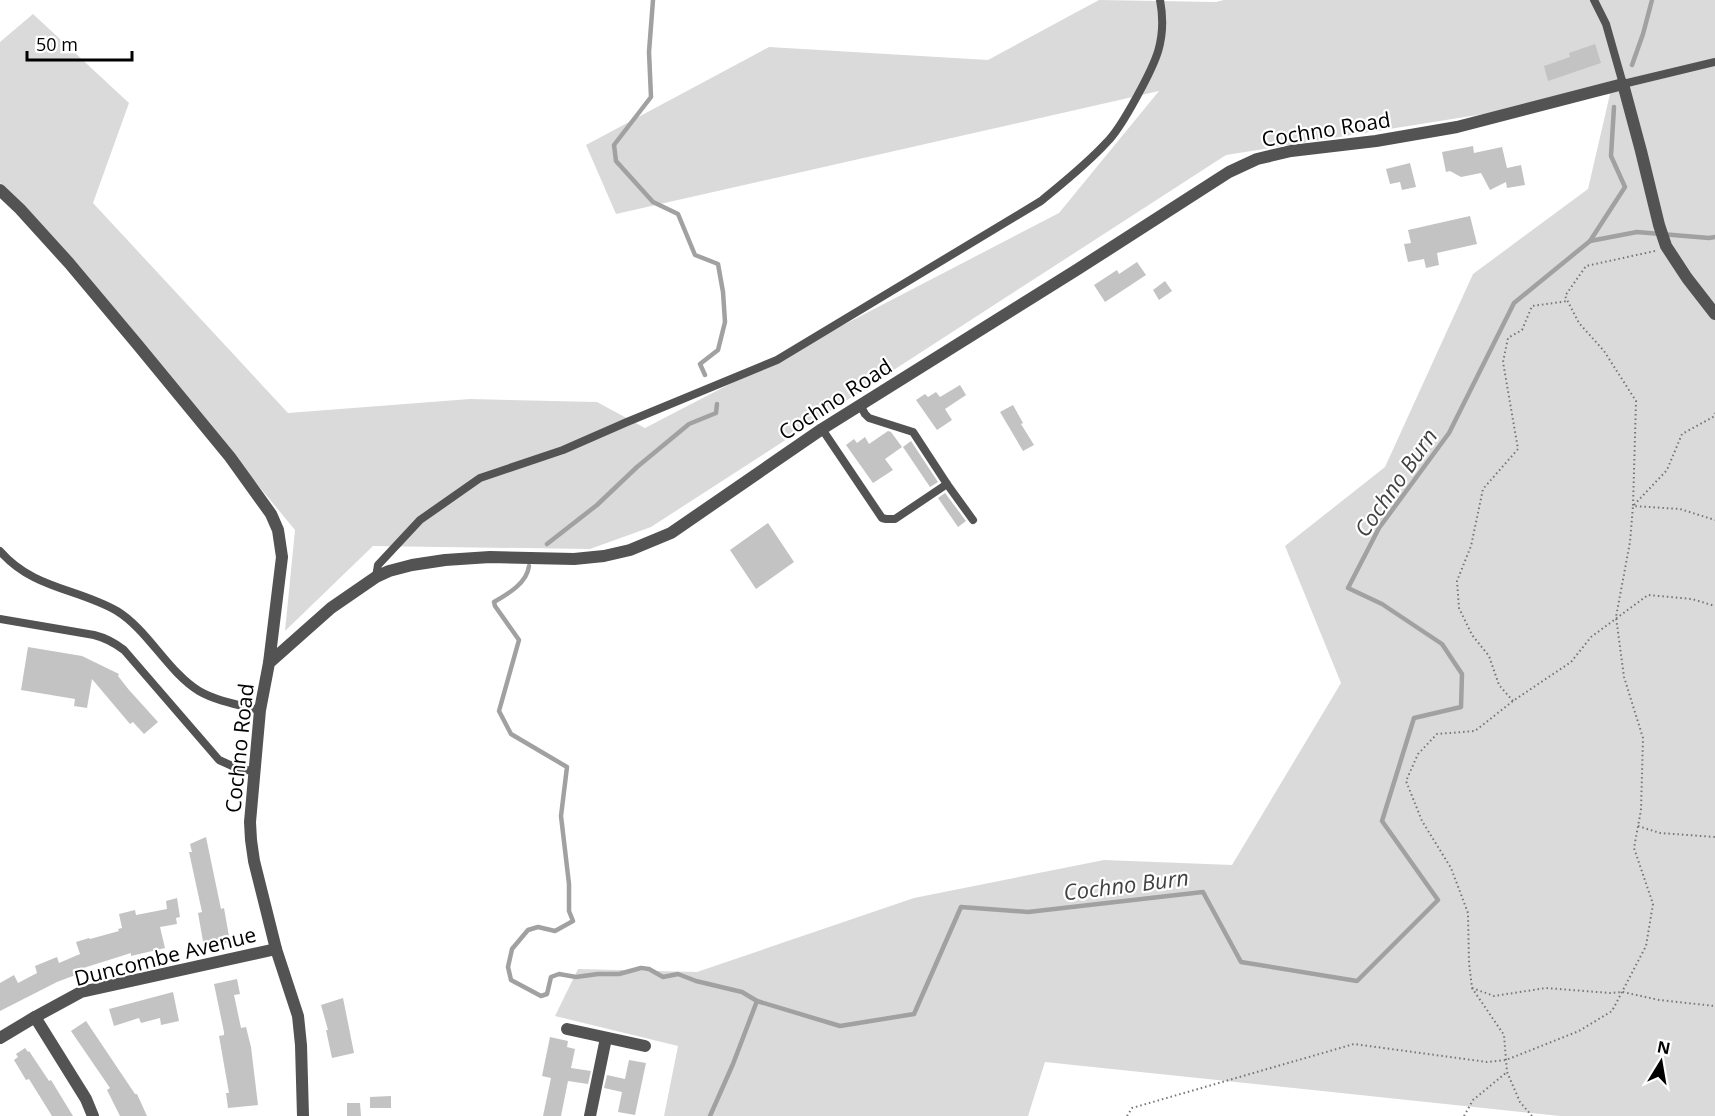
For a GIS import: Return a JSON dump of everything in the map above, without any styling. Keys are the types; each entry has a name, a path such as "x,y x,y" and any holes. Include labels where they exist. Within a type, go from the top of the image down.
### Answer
{"street":[{"name":"Cochno Road","path":"303,1116 299,1022 276,949 254,861 250,840 250,822 260,710 269,663 331,608 376,577 412,565 490,557 574,559 604,556 630,550 671,533 822,429 1229,172 1257,159 1291,151 1376,141 1457,127 1623,84"},
{"path":"1623,84 1665,244 1687,278 1715,314"},
{"path":"0,190 69,263 137,344 230,457 271,514 279,530 282,557 269,663"},
{"name":"Duncombe Avenue","path":"0,1038 81,992 276,949"},
{"path":"35,1017 86,1099 93,1116"},
{"path":"567,1029 645,1046"},
{"path":"590,1116 606,1038"}],"lane":[{"path":"376,577 378,565 420,520 480,478 563,450 777,360 1041,201 1072,176 1108,141 1130,109 1155,64 1162,35 1160,0"},
{"path":"1594,0 1606,24 1623,84 1715,62"},
{"path":"860,405 864,414 869,418 913,432 973,520"},
{"path":"822,429 882,518 895,519 947,484"},
{"path":"0,551 16,566 42,582 117,612 134,625 185,680 199,691 215,698 260,710"},
{"path":"0,619 94,635 115,644 124,650 219,760 239,769 254,771"}],"path":[{"path":"1127,1116 1132,1108 1354,1044 1487,1062 1506,1060 1579,1031 1612,1011 1646,946 1653,904 1634,848 1641,810 1643,738 1624,677 1616,617 1630,542 1636,401 1604,351 1580,323 1565,296 1586,266 1649,253 1665,244"},
{"path":"1513,701 1499,685 1488,656 1472,635 1459,608 1457,581 1471,546 1483,489 1518,449 1503,362 1508,338 1522,330 1532,306 1568,301"},
{"path":"1633,506 1667,470 1682,434 1713,417 1715,413"},
{"path":"1633,506 1680,509 1715,520"},
{"path":"1532,1116 1520,1102 1507,1072 1504,1035 1472,988 1468,913 1451,868 1422,821 1406,781 1418,754 1437,734 1475,731 1513,701 1570,662 1591,637 1648,595 1692,599 1715,606"},
{"path":"1638,826 1660,833 1715,837"},
{"path":"1472,988 1494,996 1546,988 1623,992 1659,1000 1715,1006"},
{"path":"1464,1116 1473,1100 1507,1072"}],"shaded area":[{"path":"1099,0 1216,2 1224,0 1715,0 1715,1116 1560,1116 1045,1062 1028,1116 664,1116 678,1046 555,1016 578,969 697,972 914,898 1104,860 1232,865 1341,683 1285,546 1385,467 1473,274 1588,189 1610,94 1226,155 651,527 590,549 373,546 285,631 295,530 55,240 0,183 0,42 33,14 129,103 93,203 288,413 470,399 597,402 645,428 1059,213 1159,91 616,214 586,145 769,47 988,60"}],"building":[{"path":"1595,44 1601,63 1548,81 1544,66 1570,57 1569,53"},
{"path":"1473,146 1474,153 1502,147 1507,168 1521,165 1525,185 1507,188 1506,182 1490,190 1481,173 1461,177 1450,171 1446,172 1442,152"},
{"path":"1410,163 1416,187 1402,190 1400,182 1390,184 1386,169"},
{"path":"1470,216 1477,244 1437,253 1439,265 1426,268 1424,259 1408,262 1404,244 1411,243 1408,230"},
{"path":"1137,262 1146,275 1105,302 1094,285 1117,270 1119,274"},
{"path":"1165,281 1172,291 1159,300 1153,290"},
{"path":"960,385 966,395 945,409 952,420 937,430 916,400 925,394 928,397 936,392 940,397"},
{"path":"1013,405 1034,445 1023,451 1000,412"},
{"path":"888,431 902,447 885,459 893,470 873,483 846,445 854,439 857,443 865,437 869,444"},
{"path":"911,441 938,482 930,487 903,447"},
{"path":"945,493 966,521 958,527 938,498"},
{"path":"768,523 794,562 756,589 730,550"},
{"path":"28,647 82,656 119,674 118,676 129,690 158,722 144,734 133,722 130,724 92,679 87,708 74,706 75,699 21,690"},
{"path":"206,837 230,942 204,947 198,913 202,912 189,852 192,852 190,844"},
{"path":"177,898 180,917 176,918 177,924 160,927 165,948 131,956 131,953 77,970 78,974 0,1011 0,983 14,975 18,983 37,973 35,966 57,957 59,963 80,954 76,942 119,931 118,929 122,928 119,914 135,910 136,915 167,909 166,901"},
{"path":"237,979 240,994 234,995 241,1028 246,1027 251,1047 258,1105 228,1108 226,1093 229,1093 219,1036 224,1035 224,1032 214,984"},
{"path":"173,992 179,1021 161,1025 160,1018 141,1023 139,1018 114,1026 109,1009"},
{"path":"343,998 354,1053 332,1058 321,1005"},
{"path":"86,1021 137,1094 147,1116 120,1116 107,1090 110,1088 71,1031"},
{"path":"550,1037 568,1041 567,1047 575,1049 571,1068 591,1071 588,1084 568,1081 561,1116 543,1116 551,1078 542,1076"},
{"path":"25,1048 49,1081 51,1080 73,1116 52,1116 29,1079 26,1080 14,1060 18,1057 16,1054"},
{"path":"629,1060 646,1063 635,1115 618,1112 622,1092 604,1088 607,1075 625,1079"},
{"path":"391,1096 391,1108 370,1108 370,1097"},
{"path":"347,1103 360,1103 361,1116 347,1116"}],"waterway":[{"path":"653,0 649,52 651,97 614,145 616,161 653,202 678,214 695,255 718,264 725,322 718,350 700,364 705,375"},
{"name":"Cochno Burn","path":"1632,65 1652,0"},
{"name":"Cochno Burn","path":"710,1116 757,1001 840,1026 914,1014 961,907 1028,912 1203,892 1241,962 1357,981 1438,900 1382,821 1414,718 1461,707 1462,674 1442,644 1382,604 1348,588 1379,528 1449,433 1514,303 1590,241 1625,187 1611,156 1614,107"},
{"path":"1590,241 1637,232 1715,237"},
{"path":"547,544 597,505 637,467 689,424 716,413 717,404"},
{"path":"529,566 521,583 494,602 519,640 499,711 511,734 567,767 561,816 569,884 569,911 573,921 555,931 538,927 528,930 512,949 508,967 511,980 541,996 547,994 551,977 559,974 576,977 619,974 641,968 649,969 663,977 678,974 696,981 742,992 757,1001"}]}
